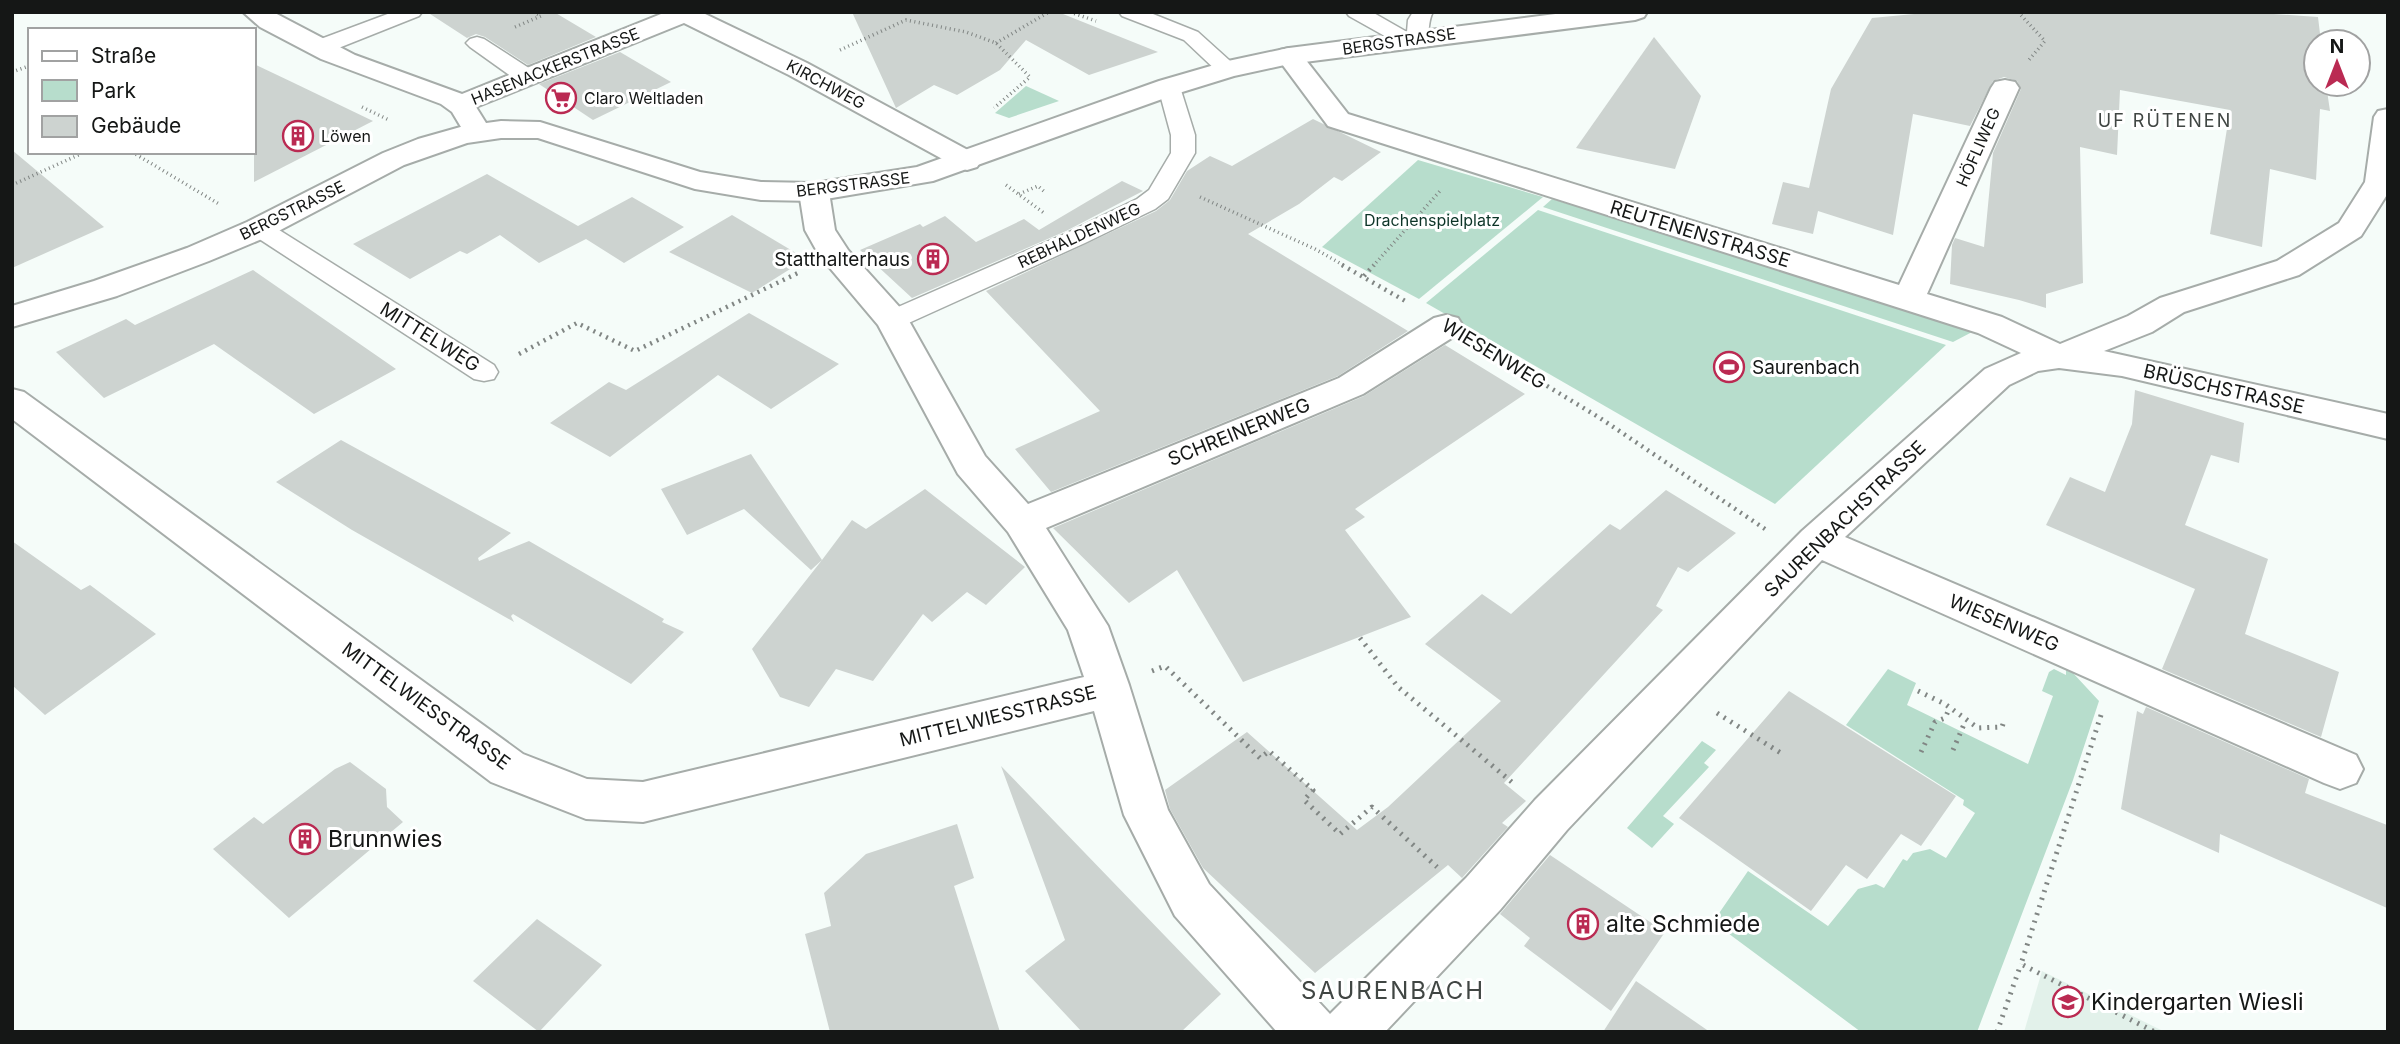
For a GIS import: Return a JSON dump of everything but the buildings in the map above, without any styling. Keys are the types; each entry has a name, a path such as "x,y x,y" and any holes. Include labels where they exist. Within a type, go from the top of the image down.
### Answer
{"street":[{"path":"255,12 285,32 318,48 460,104 477,131"},
{"name":"BERGSTRASSE","path":"12,317 164,270 259,228 411,150 477,131 514,128 540,130 695,180 761,191 814,192 923,176 1169,87 1228,69 1289,56 1635,12"},
{"name":"KIRCHWEG","path":"685,13 798,69 967,161"},
{"name":"HASENACKERSTRASSE","path":"460,104 685,13"},
{"name":"REUTENENSTRASSE","path":"1289,56 1338,120 1990,325 2059,357"},
{"name":"HÖFLIWEG","path":"1909,299 2005,88"},
{"name":"SAURENBACHSTRASSE","path":"1349,1032 1475,902 1551,815 1810,547 1997,377 2031,361 2059,357 2140,324 2172,305 2288,268 2350,229 2380,182 2388,117"},
{"path":"814,192 820,230 835,255 892,320 971,466 1022,522 1087,626 1109,687 1146,815 1192,900 1312,1032"},
{"name":"SCHREINERWEG","path":"1022,522 1351,386 1446,326"},
{"name":"BRÜSCHSTRASSE","path":"2059,357 2122,365 2388,427"},
{"name":"MITTELWIESSTRASSE","path":"12,401 507,768 586,799 643,802 1109,687"},
{"name":"WIESENWEG","path":"1810,547 2116,671 2340,769"}],"lane":[{"path":"318,48 412,12"},
{"path":"1356,12 1412,39 1423,12"},
{"path":"1120,16 1182,31 1228,69"},
{"path":"477,43 527,78"},
{"name":"REBHALDENWEG","path":"892,320 1146,204 1167,182 1183,153 1183,135 1169,87"},
{"name":"MITTELWEG","path":"259,228 484,372"}],"path":[{"path":"515,27 541,16 533,12"},
{"path":"538,15 546,12"},
{"path":"996,43 1049,12"},
{"name":"HÖFLIWEG","path":"2005,88 2045,41 2018,12"},
{"path":"798,69 906,20 966,32 996,43 1030,77 991,110"},
{"path":"12,185 81,154"},
{"path":"135,154 259,228"},
{"path":"1363,276 1440,191 1462,198 1483,165"},
{"path":"1000,181 1076,238"},
{"name":"WIESENWEG","path":"1167,182 1315,249 1363,276 1810,547"},
{"path":"1018,194 1038,186 1046,193"},
{"name":"MITTELWEG","path":"484,372 577,323 635,351 835,255"},
{"path":"1360,638 1398,687 1551,815"},
{"path":"1109,687 1165,666 1260,758 1269,751 1313,790 1304,800 1340,834 1372,807 1475,902"},
{"path":"1997,1032 2116,671"},
{"path":"1918,691 1950,707 1965,722 1986,731 2002,727 2004,721"},
{"path":"1921,752 1934,722 1945,718 1950,707"},
{"path":"1710,709 1784,755"},
{"path":"1953,750 1965,722"},
{"path":"2021,964 2155,1032"}],"shaded area":[{"name":"Kindergarten Wiesli","path":"2042,971 2165,1032 2024,1032"}],"green space":[{"path":"1026,86 1059,101 1009,118 995,113"},
{"name":"Drachenspielplatz","path":"1418,160 1543,197 1419,299 1322,247"},
{"path":"1552,199 1949,320 1974,331 1953,342 1543,207"},
{"name":"Saurenbach","path":"1538,210 1946,345 1775,504 1426,303"},
{"path":"1888,669 1916,683 1907,705 2028,764 2053,696 2042,691 2049,672 2054,669 2066,675 2066,670 2073,673 2099,701 2073,780 1977,1032 1861,1032 1713,922 1748,871 1828,926 1858,889 1876,884 1884,888 1903,859 1907,861 1913,853 1930,849 1946,858 1975,813 1963,805 1964,800 1846,725"},
{"path":"1702,741 1716,750 1704,763 1709,767 1663,816 1674,824 1652,848 1627,828"}],"place":[{"name":"Claro Weltladen","path":"561,98"},
{"name":"Löwen","path":"298,136"},
{"name":"Statthalterhaus","path":"933,259"},
{"name":"Saurenbach","path":"1729,367"},
{"name":"Brunnwies","path":"305,839"},
{"name":"alte Schmiede","path":"1583,924"},
{"name":"Kindergarten Wiesli","path":"2068,1002"}],"district":[{"name":"UF RÜTENEN","path":"2165,120"},
{"name":"SAURENBACH","path":"1393,990"}]}
